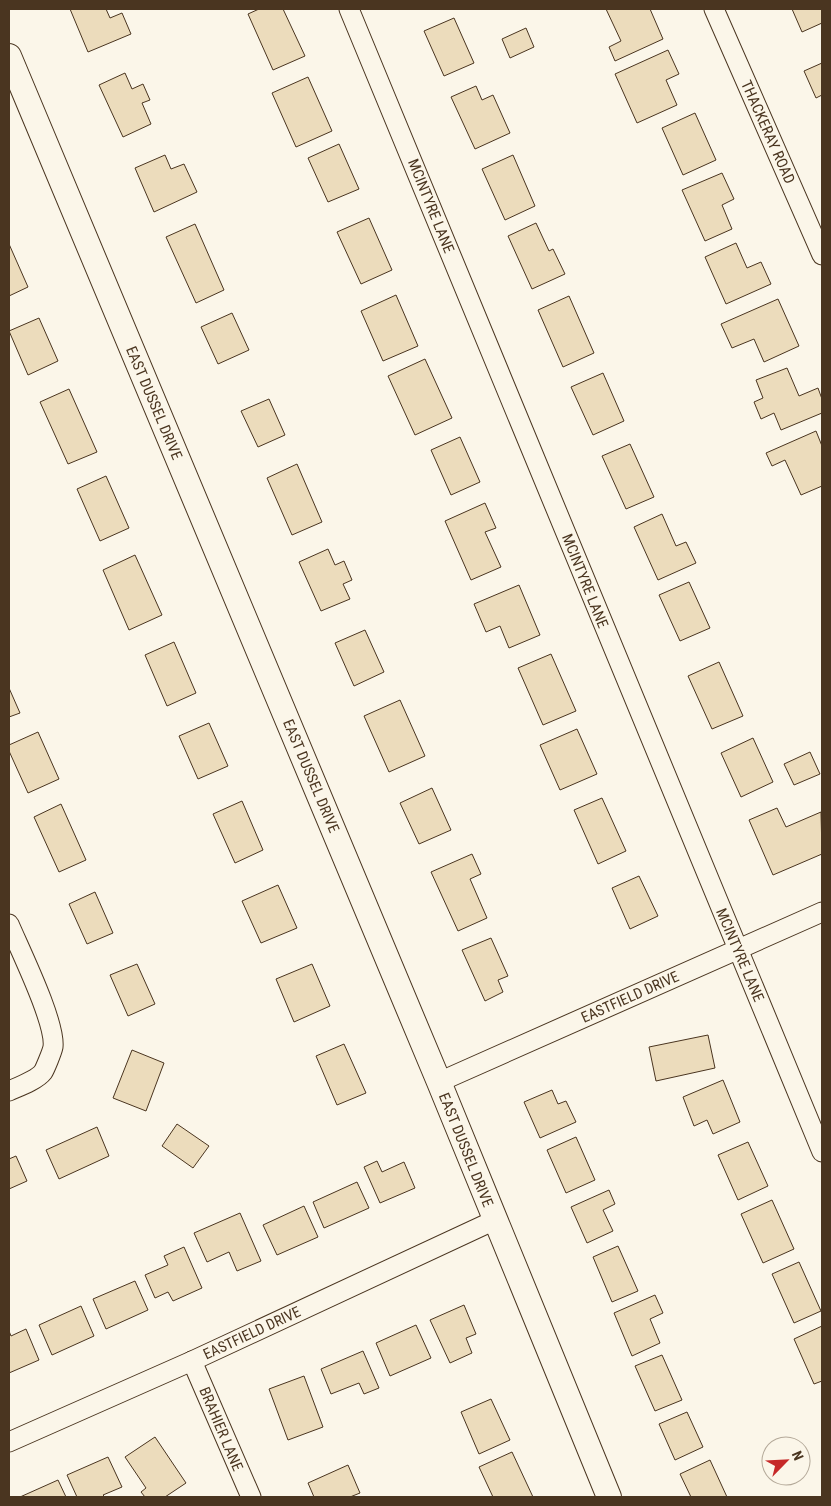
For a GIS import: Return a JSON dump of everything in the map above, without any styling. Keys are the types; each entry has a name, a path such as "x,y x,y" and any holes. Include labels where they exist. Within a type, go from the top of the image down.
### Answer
{"street":[{"name":"MCINTYRE LANE","path":"349,9 822,1152"},
{"name":"THACKERAY ROAD","path":"714,9 822,255"},
{"name":"EAST DUSSEL DRIVE","path":"9,56 439,1082 609,1497"},
{"name":"EASTFIELD DRIVE","path":"439,1082 822,912"},
{"path":"9,924 46,1012 53,1048 42,1073 17,1087"},
{"name":"EASTFIELD DRIVE","path":"9,1442 192,1361 495,1220"},
{"name":"BRAHIER LANE","path":"192,1361 251,1497"}],"building":[{"path":"70,9 106,9 110,18 122,13 131,34 88,52"},
{"path":"259,9 283,9 305,56 273,70 248,14"},
{"path":"606,9 650,9 663,39 615,61 609,47 621,41"},
{"path":"792,9 822,9 822,23 802,32"},
{"path":"454,18 474,63 444,76 424,31"},
{"path":"526,28 534,47 510,58 502,39"},
{"path":"668,50 679,74 666,80 677,105 637,123 615,74"},
{"path":"822,63 822,95 816,98 804,71"},
{"path":"125,73 132,89 143,84 150,100 142,103 151,124 123,137 99,85"},
{"path":"308,77 332,131 296,147 272,93"},
{"path":"476,86 482,100 493,95 510,133 475,149 451,97"},
{"path":"695,113 716,160 683,175 662,128"},
{"path":"339,144 359,189 328,202 308,158"},
{"path":"165,155 171,169 184,164 197,192 154,212 135,168"},
{"path":"513,155 535,206 505,220 482,169"},
{"path":"722,173 734,199 722,205 732,229 705,241 682,190"},
{"path":"369,218 392,270 361,284 337,232"},
{"path":"536,223 549,251 553,249 565,274 532,289 508,236"},
{"path":"195,224 224,290 196,303 166,237"},
{"path":"736,243 747,268 761,262 771,284 726,304 705,257"},
{"path":"9,244 28,287 9,296"},
{"path":"396,295 418,346 383,361 361,311"},
{"path":"569,296 594,353 563,367 538,310"},
{"path":"778,299 799,346 764,362 754,339 732,348 721,324"},
{"path":"232,313 249,350 218,364 201,327"},
{"path":"39,318 58,361 28,375 9,331"},
{"path":"425,359 452,418 415,435 388,376"},
{"path":"787,368 799,396 818,388 822,399 822,413 781,430 774,413 761,419 754,402 763,398 756,380"},
{"path":"603,373 624,421 593,435 571,387"},
{"path":"69,389 97,452 68,464 40,402"},
{"path":"269,399 285,435 258,447 241,411"},
{"path":"816,431 822,446 822,486 801,495 785,460 772,466 766,453"},
{"path":"460,437 480,482 451,495 431,450"},
{"path":"630,444 654,497 626,509 602,456"},
{"path":"297,464 322,522 292,535 267,478"},
{"path":"106,476 129,528 100,541 77,489"},
{"path":"485,503 496,528 485,532 501,567 471,580 445,521"},
{"path":"662,514 676,546 686,542 696,563 658,580 634,527"},
{"path":"328,549 335,565 344,561 352,580 343,584 350,599 321,611 299,562"},
{"path":"135,555 162,615 129,630 103,570"},
{"path":"689,582 710,628 680,641 659,595"},
{"path":"519,585 540,635 509,648 500,626 486,632 474,604"},
{"path":"365,630 384,672 354,686 335,643"},
{"path":"174,642 196,693 167,706 145,655"},
{"path":"551,654 576,711 543,725 518,668"},
{"path":"719,662 743,716 712,729 688,676"},
{"path":"9,688 20,713 9,717"},
{"path":"400,700 425,756 389,772 364,716"},
{"path":"209,723 228,766 198,779 179,736"},
{"path":"577,729 597,774 560,790 540,745"},
{"path":"38,732 59,779 28,793 9,751 9,745"},
{"path":"753,738 773,782 741,797 721,753"},
{"path":"810,752 820,774 794,785 784,764"},
{"path":"432,788 451,830 419,844 400,803"},
{"path":"602,798 626,851 598,864 574,810"},
{"path":"242,801 263,850 235,863 213,814"},
{"path":"61,804 86,860 59,872 34,817"},
{"path":"777,808 786,827 821,812 822,854 773,875 749,820"},
{"path":"472,854 481,874 470,879 487,918 458,931 431,872"},
{"path":"639,876 658,916 630,929 612,888"},
{"path":"278,885 297,928 261,943 242,901"},
{"path":"95,892 113,933 87,944 69,904"},
{"path":"491,938 508,976 498,980 503,992 485,1001 462,950"},
{"path":"137,964 155,1004 128,1016 110,975"},
{"path":"312,964 330,1006 294,1022 276,979"},
{"path":"708,1035 715,1068 656,1081 649,1047"},
{"path":"344,1044 366,1093 337,1105 316,1056"},
{"path":"132,1050 164,1063 146,1111 113,1098"},
{"path":"723,1080 740,1122 713,1134 707,1120 694,1126 683,1097"},
{"path":"552,1090 558,1104 566,1101 576,1122 540,1138 524,1102"},
{"path":"177,1124 209,1146 193,1168 162,1146"},
{"path":"97,1127 109,1156 59,1179 46,1150"},
{"path":"576,1137 595,1180 566,1193 547,1150"},
{"path":"748,1142 768,1186 738,1200 718,1155"},
{"path":"16,1156 27,1181 9,1189 9,1159"},
{"path":"377,1161 382,1172 404,1162 415,1188 380,1203 364,1167"},
{"path":"357,1182 369,1208 324,1228 313,1202"},
{"path":"609,1190 615,1204 603,1210 613,1231 587,1243 571,1207"},
{"path":"772,1200 794,1249 763,1263 741,1214"},
{"path":"304,1206 318,1237 277,1255 263,1225"},
{"path":"240,1213 261,1261 237,1271 229,1252 207,1262 194,1233"},
{"path":"618,1246 638,1291 612,1302 593,1257"},
{"path":"184,1247 202,1288 173,1301 168,1292 155,1298 145,1275 168,1265 164,1256"},
{"path":"799,1262 821,1311 794,1323 772,1274"},
{"path":"135,1281 148,1310 106,1329 93,1299"},
{"path":"655,1295 663,1313 650,1319 660,1343 632,1356 614,1313"},
{"path":"464,1305 476,1334 466,1338 472,1353 450,1363 430,1320"},
{"path":"81,1306 94,1336 52,1355 39,1325"},
{"path":"416,1325 431,1358 390,1376 376,1343"},
{"path":"822,1326 822,1381 814,1384 794,1339"},
{"path":"26,1329 39,1360 9,1373 9,1331 11,1336"},
{"path":"363,1351 379,1388 364,1394 359,1383 331,1394 321,1369"},
{"path":"662,1355 682,1400 655,1411 635,1366"},
{"path":"304,1376 323,1427 288,1440 269,1389"},
{"path":"491,1399 510,1440 479,1454 461,1412"},
{"path":"687,1412 703,1447 675,1460 659,1424"},
{"path":"155,1437 186,1483 165,1497 145,1497 141,1492 146,1488 125,1457"},
{"path":"512,1452 533,1497 493,1497 479,1467"},
{"path":"108,1457 122,1487 103,1495 105,1497 77,1497 67,1475"},
{"path":"710,1460 727,1497 691,1497 680,1474"},
{"path":"348,1465 360,1493 350,1497 314,1497 308,1483"},
{"path":"58,1480 66,1497 20,1497"}]}
